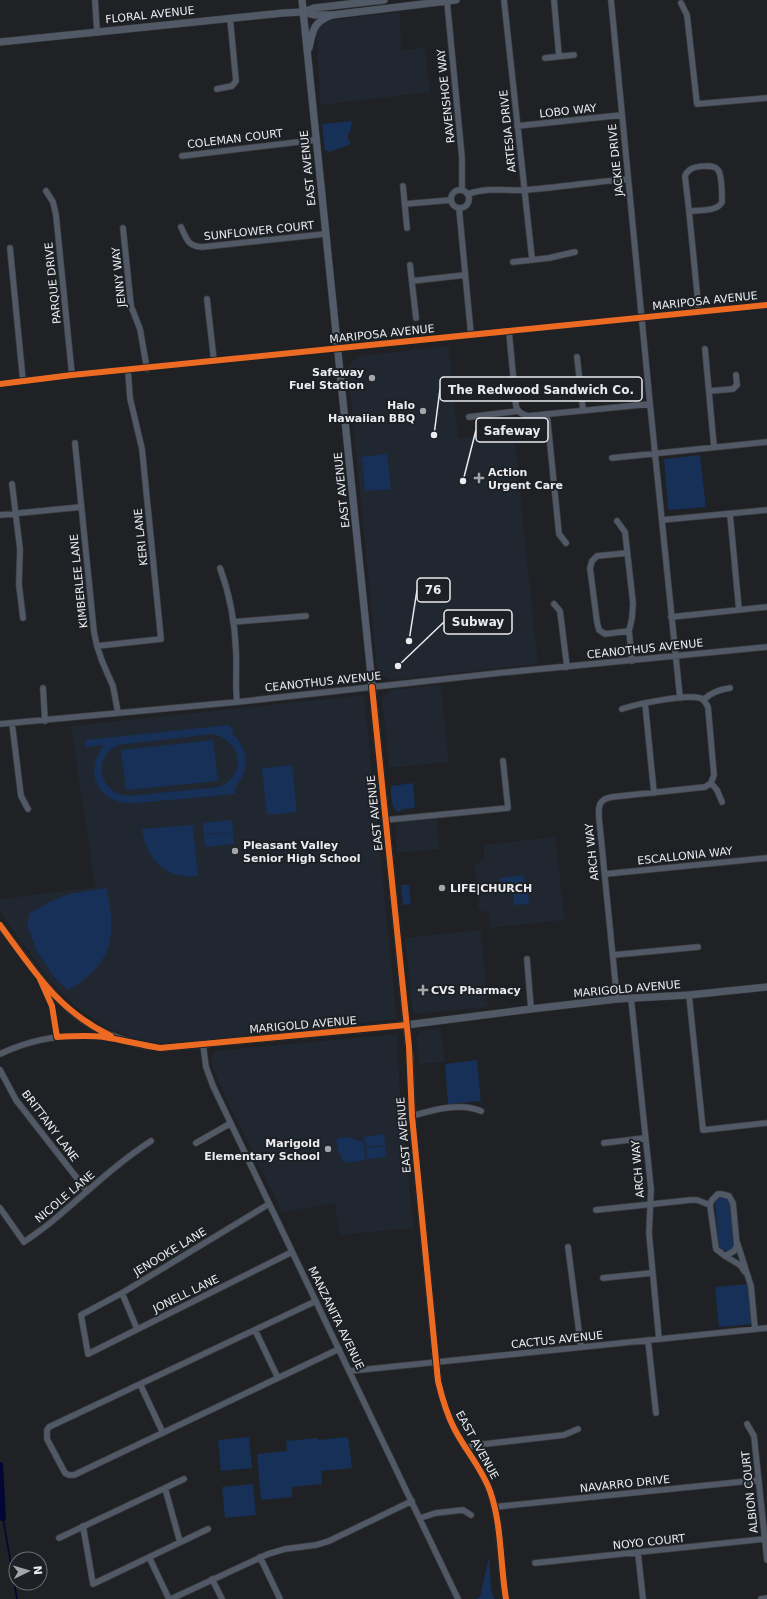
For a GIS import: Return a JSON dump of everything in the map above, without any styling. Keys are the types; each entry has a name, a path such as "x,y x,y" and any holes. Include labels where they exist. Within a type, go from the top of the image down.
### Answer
{"main road":[{"name":"EAST AVENUE","path":"302,0 410,1058 412,1116 436,1362 443,1401 452,1423 465,1448 484,1476 490,1491 494,1507 506,1599"},
{"path":"308,54 314,29 317,23 323,18 332,15"}],"street":[{"path":"94,0 97,31"},
{"name":"FLORAL AVENUE","path":"0,42 97,31 303,12 314,8 384,0"},
{"name":"FLORAL AVENUE","path":"303,12 315,15 332,15 456,0"},
{"name":"ARTESIA DRIVE","path":"504,0 532,260"},
{"path":"554,0 560,56"},
{"name":"JACKIE DRIVE","path":"611,0 680,698"},
{"name":"RAVENSHOE WAY","path":"447,1 462,158 462,189"},
{"path":"681,3 687,15 697,104 767,98"},
{"path":"217,89 232,86 236,81 230,18"},
{"path":"545,58 574,55"},
{"name":"LOBO WAY","path":"517,126 622,115"},
{"name":"COLEMAN COURT","path":"182,156 316,140"},
{"path":"689,211 713,209 720,206 722,202 720,174 716,168 712,166 694,168 687,172 685,176 699,312"},
{"path":"468,194 488,190 525,190 628,179"},
{"path":"402,186 407,228"},
{"path":"462,189 468,194 469,200 467,205 459,208 454,205 451,200 451,196 455,191 462,189"},
{"name":"PARQUE DRIVE","path":"46,191 53,202 56,215 72,375"},
{"path":"405,204 451,200"},
{"path":"459,208 471,335"},
{"name":"SUNFLOWER COURT","path":"181,227 192,246 202,247 325,234"},
{"name":"JENNY WAY","path":"123,228 131,306 140,329 147,369"},
{"path":"10,248 23,381"},
{"path":"513,262 549,258 575,252"},
{"path":"410,265 416,318"},
{"path":"412,281 465,275"},
{"path":"207,299 214,361"},
{"name":"MARIPOSA AVENUE","path":"0,384 72,375 147,369 338,348 767,305"},
{"path":"509,332 516,406 518,411"},
{"path":"705,349 714,447"},
{"path":"577,357 583,410"},
{"name":"KERI LANE","path":"97,646 161,639 142,449 130,398 128,370"},
{"path":"709,391 733,389 736,385 736,375"},
{"path":"469,417 518,411 528,416 650,404"},
{"path":"547,414 559,534 566,544"},
{"path":"612,458 767,442"},
{"name":"KIMBERLEE LANE","path":"75,443 97,646 113,686 118,713"},
{"path":"12,484 20,549 19,585 23,618"},
{"path":"0,516 16,513 81,507"},
{"path":"662,520 767,510"},
{"path":"730,514 740,610"},
{"path":"617,521 625,532 633,603 629,631 632,661"},
{"path":"627,553 597,556 592,561 590,568 599,630 605,634 629,631"},
{"path":"220,568 228,589 233,622 236,652 235,686 237,702"},
{"path":"554,604 560,611 567,667"},
{"path":"671,617 767,607"},
{"path":"233,622 306,616"},
{"name":"CEANOTHUS AVENUE","path":"0,724 237,702 767,647"},
{"path":"43,688 45,721"},
{"path":"703,700 716,690 730,688"},
{"path":"622,709 645,703 680,698 699,698 703,700 708,707 714,768 714,780 712,783 705,787 654,793 645,703"},
{"path":"12,723 21,796 28,809"},
{"path":"386,820 508,808 503,761"},
{"path":"712,783 722,802"},
{"name":"ARCH WAY","path":"616,999 598,809 602,800 612,797 654,793"},
{"name":"ESCALLONIA WAY","path":"605,874 767,858"},
{"path":"0,924 55,997 79,1018 120,1040"},
{"path":"613,955 698,947"},
{"path":"526,959 532,1008"},
{"path":"40,979 52,1006 57,1037"},
{"name":"MARIGOLD AVENUE","path":"120,1040 141,1046 160,1048 406,1025 532,1008 616,999 689,995 767,987"},
{"path":"689,995 703,1130 767,1123"},
{"name":"ARCH WAY","path":"631,998 651,1189 651,1204 648,1220 659,1338"},
{"path":"0,1054 14,1048 57,1037 102,1037 120,1040"},
{"name":"MANZANITA AVENUE","path":"202,1044 206,1067 231,1123 458,1599"},
{"name":"BRITTANY LANE","path":"0,1070 16,1100 87,1191"},
{"path":"412,1116 448,1108 466,1107 481,1111"},
{"path":"196,1143 231,1123"},
{"path":"604,1142 645,1138"},
{"name":"NICOLE LANE","path":"0,1208 24,1242 55,1219 87,1191 151,1141"},
{"path":"749,1277 740,1265 716,1250 710,1205 712,1200 718,1194 725,1194 732,1199 737,1241 749,1277 755,1329"},
{"path":"596,1210 696,1200 710,1205"},
{"name":"JENOOKE LANE","path":"88,1354 81,1315 122,1293 269,1204"},
{"path":"725,1256 734,1251 737,1241"},
{"path":"568,1247 581,1347"},
{"name":"JONELL LANE","path":"88,1354 292,1252"},
{"path":"603,1278 652,1273"},
{"path":"122,1293 137,1329"},
{"path":"316,1301 49,1428 47,1430 46,1439 65,1473 74,1475 339,1349"},
{"name":"CACTUS AVENUE","path":"350,1371 767,1328"},
{"path":"255,1330 278,1378"},
{"path":"648,1340 656,1413"},
{"path":"140,1384 163,1433"},
{"name":"ALBION COURT","path":"747,1424 754,1436 767,1560"},
{"path":"465,1448 476,1445 564,1435 578,1430"},
{"path":"59,1538 184,1479"},
{"name":"NAVARRO DRIVE","path":"494,1507 758,1480"},
{"path":"165,1488 180,1542"},
{"path":"149,1557 170,1599 276,1551 316,1545 329,1541 412,1501"},
{"path":"420,1518 436,1513 463,1510 470,1515"},
{"path":"84,1526 93,1584 208,1529"},
{"name":"NOYO COURT","path":"535,1563 765,1539"},
{"path":"638,1553 643,1599"},
{"path":"260,1557 278,1598"},
{"path":"212,1579 222,1599"},
{"path":"761,1599 767,1598"}],"shaded area":[{"path":"399,12 402,50 425,48 430,92 320,105 317,36 318,28 323,21"},
{"path":"352,121 350,133 348,134 348,141 351,140 349,145 329,152 325,150 322,124"},
{"path":"449,346 458,438 514,433 538,664 391,680 382,676 377,668 348,370 352,361 359,356"},
{"path":"387,454 391,489 365,491 362,457"},
{"path":"700,455 706,507 669,510 664,460"},
{"path":"441,685 449,762 389,768 382,700 391,690"},
{"name":"Pleasant Valley Senior High School","path":"364,695 397,1019 211,1039 156,1043 133,1038 106,1027 75,1006 49,980 0,912 0,899 95,887 71,726"},
{"path":"229,725 234,732 230,732 239,741 244,753 244,771 236,787 235,794 123,803 112,799 98,786 95,776 95,766 104,745 86,747 85,740","holes":["212,734 222,737 230,743 238,758 234,774 228,781 219,787 128,796 118,793 110,788 105,782 102,774 104,758 118,745"]},
{"path":"213,740 218,781 126,790 121,750"},
{"path":"292,765 297,812 267,815 262,768"},
{"path":"413,783 415,808 403,809 398,812 392,804 391,786"},
{"path":"437,819 440,849 397,853 395,829 397,825 401,822"},
{"path":"232,820 233,832 204,834 203,823"},
{"path":"192,825 198,876 176,875 167,871 153,858 144,840 142,829"},
{"path":"233,832 234,844 205,847 204,835"},
{"path":"555,837 565,920 490,928 488,913 477,909 479,895 477,878 473,867 484,858 484,845"},
{"path":"524,875 526,890 501,892 499,878"},
{"path":"401,885 409,885 411,904 403,905"},
{"path":"106,888 110,905 111,920 111,935 108,948 103,960 94,971 83,981 68,990 54,977 37,952 27,925 30,913 51,901 69,894"},
{"path":"528,892 529,904 514,905 513,894"},
{"path":"481,930 488,1007 413,1014 405,938"},
{"path":"441,1028 445,1062 419,1064 416,1038 421,1031"},
{"name":"Marigold Elementary School","path":"397,1034 400,1097 414,1228 339,1235 335,1203 282,1212 226,1098 213,1068 211,1058 216,1051"},
{"path":"477,1060 481,1101 448,1104 445,1064"},
{"path":"384,1134 385,1145 365,1147 364,1137"},
{"path":"345,1137 361,1141 363,1143 366,1160 344,1163 338,1150 336,1140"},
{"path":"385,1146 386,1157 367,1159 366,1148"},
{"path":"721,1196 728,1198 730,1203 734,1245 731,1249 726,1251 722,1250 719,1246 715,1203"},
{"path":"748,1284 752,1324 719,1327 715,1287"},
{"path":"249,1437 252,1468 221,1471 218,1440"},
{"path":"348,1437 352,1468 321,1471 322,1484 292,1487 292,1497 261,1500 257,1454 287,1451 286,1441"},
{"path":"253,1484 256,1515 225,1518 222,1487"},
{"path":"489,1556 491,1589 494,1599 476,1599 480,1597"}],"waterway":[{"path":"0,1465 3,1518"},
{"path":"3,1518 17,1599"}],"cycle path":[{"path":"0,384 72,375 767,305"},
{"path":"372,687 409,1047 412,1116 438,1381 452,1424 459,1438 483,1475 490,1491 497,1517 506,1599"},
{"path":"0,925 36,973 61,1002 92,1026 111,1036"},
{"path":"40,979 52,1006 57,1037 98,1036 160,1048 406,1025"}],"place":[{"name":"Safeway Fuel Station","path":"372,378"},
{"name":"Halo Hawaiian BBQ","path":"423,411"},
{"name":"The Redwood Sandwich Co.","path":"434,435"},
{"name":"Action Urgent Care","path":"479,478"},
{"name":"Safeway","path":"463,481"},
{"name":"76","path":"409,641"},
{"name":"Subway","path":"398,666"},
{"name":"Pleasant Valley Senior High School","path":"235,851"},
{"name":"LIFE|CHURCH","path":"442,888"},
{"name":"CVS Pharmacy","path":"423,990"},
{"name":"Marigold Elementary School","path":"328,1149"}]}
